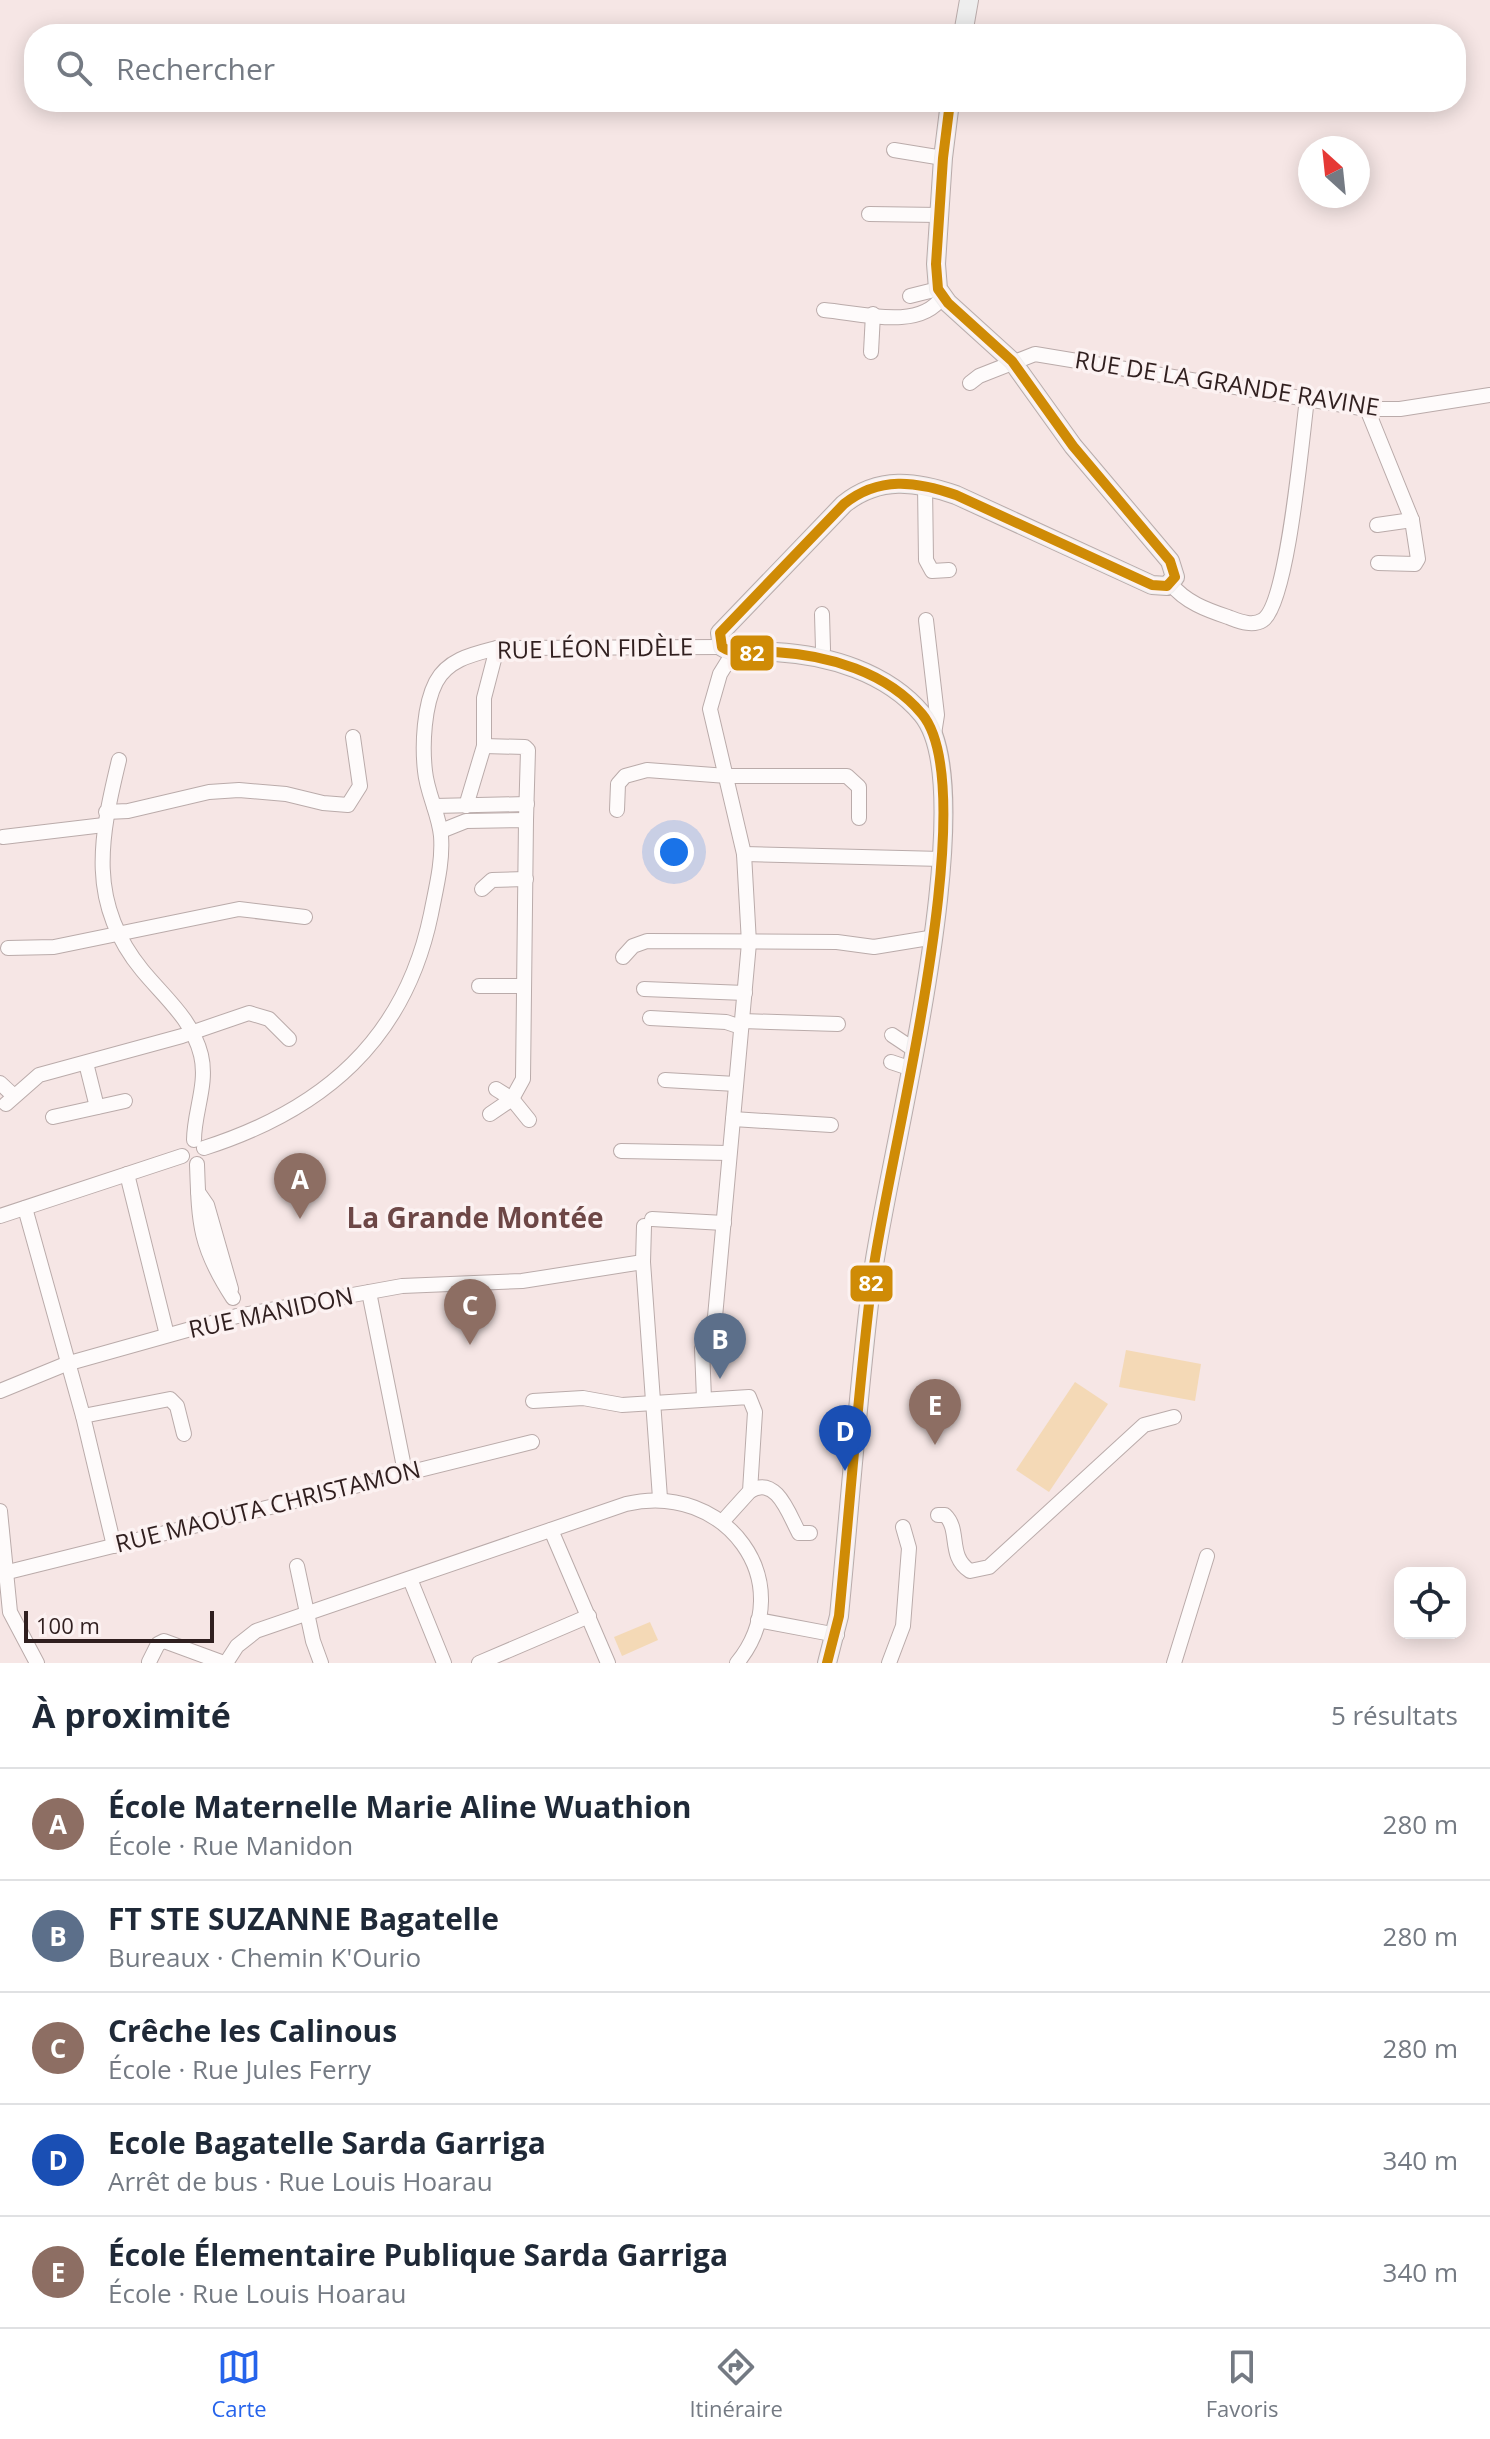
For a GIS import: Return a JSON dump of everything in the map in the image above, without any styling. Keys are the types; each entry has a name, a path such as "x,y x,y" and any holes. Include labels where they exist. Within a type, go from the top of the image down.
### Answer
{"main road":[{"path":"965,24 969,0"},
{"path":"827,1663 837,1635 872,1278 904,1060 935,937 942,859 942,770 934,734 922,714 894,689 870,675 819,659 778,652 728,650 720,633 727,622 854,496 890,483 925,485 956,495 1152,585 1171,584 1175,571 1170,561 1073,446 1012,361 940,293 939,215 949,112"}],"street":[{"path":"894,150 943,158"},
{"path":"869,214 939,215"},
{"path":"910,296 940,293"},
{"path":"824,310 923,316 940,293"},
{"path":"865,332 870,314"},
{"path":"870,314 871,352"},
{"name":"RUE DE LA GRANDE RAVINE","path":"1012,361 1035,354 1367,409 1400,409 1490,395"},
{"path":"970,383 1012,361"},
{"path":"1171,584 1184,599 1245,623 1263,620 1270,612 1283,570 1307,399"},
{"path":"1367,409 1412,520 1417,562 1378,563"},
{"path":"925,485 926,560 932,571 949,570"},
{"path":"1377,525 1412,520"},
{"path":"819,659 823,649 822,614"},
{"path":"926,620 937,715 934,734"},
{"path":"466,806 484,746 484,698 497,648"},
{"name":"RUE LÉON FIDÈLE","path":"199,1144 271,1123 305,1105 335,1083 370,1047 400,1001 426,936 441,857 441,831 425,772 426,717 434,684 444,669 457,661 497,648 728,650"},
{"path":"704,1399 701,1354 715,1317 749,943 744,854 710,709 728,650"},
{"path":"3,837 105,818 209,792 239,790 286,794 348,805 360,786 353,737"},
{"path":"484,746 528,750 523,986 525,1069 512,1099 490,1114"},
{"path":"119,760 105,818 102,875 119,933 142,970 192,1031 203,1069 199,1144 204,1157 197,1164 198,1192 219,1241 237,1316"},
{"path":"617,810 618,784 637,771 727,776 852,777 859,787 859,818"},
{"path":"434,806 527,804"},
{"path":"441,831 466,821 526,820"},
{"path":"744,854 942,859"},
{"path":"482,889 492,880 526,879"},
{"path":"8,948 54,947 239,909 305,917"},
{"path":"623,957 633,946 647,941 837,942 874,947 935,937"},
{"path":"479,986 523,986"},
{"path":"644,989 745,993"},
{"path":"0,1083 10,1100 39,1075 257,1014 280,1027 289,1039"},
{"path":"650,1018 742,1024 838,1024"},
{"path":"892,1035 904,1060"},
{"path":"86,1063 97,1107"},
{"path":"665,1080 736,1084"},
{"path":"496,1089 512,1099 529,1120"},
{"path":"53,1117 125,1101"},
{"path":"733,1119 831,1125"},
{"path":"197,1164 188,1163 182,1156 182,1147 199,1144"},
{"path":"621,1151 729,1153"},
{"path":"0,1216 182,1156"},
{"path":"127,1174 167,1335"},
{"path":"25,1208 66,1364 83,1416 114,1546"},
{"path":"660,1498 643,1262 648,1223 724,1223"},
{"path":"369,1292 434,1282 522,1281 643,1262"},
{"name":"RUE MANIDON","path":"0,1391 66,1364 237,1316 369,1292 405,1472"},
{"path":"533,1401 583,1398 612,1405 741,1396 753,1402 750,1491"},
{"path":"83,1416 170,1399 177,1406 184,1434"},
{"path":"938,1515 945,1515 951,1523 956,1557 962,1566 970,1571 989,1567 1144,1425 1174,1417"},
{"name":"RUE MAOUTA CHRISTAMON","path":"4,1573 532,1442"},
{"path":"722,1522 750,1491 756,1487 770,1488 780,1498 799,1533 810,1533"},
{"path":"149,1662 158,1644 164,1641 225,1663 237,1646 256,1631 626,1504 660,1498 688,1503 722,1522 745,1547 754,1567 759,1594 758,1620 751,1641 737,1663"},
{"path":"0,1511 4,1573 15,1627 37,1663"},
{"path":"889,1663 903,1626 909,1548 903,1527"},
{"path":"551,1530 608,1663"},
{"path":"1174,1663 1207,1556"},
{"path":"297,1566 321,1663"},
{"path":"410,1579 444,1663"},
{"path":"479,1663 589,1616"},
{"path":"758,1620 837,1635"}],"shaded area":[{"path":"1126,1350 1201,1364 1195,1401 1119,1387"},
{"path":"1075,1382 1108,1404 1049,1492 1016,1470"},
{"path":"650,1622 658,1640 622,1656 614,1637"}],"transit line":[{"name":"82","path":"827,1663 839,1616 872,1279 911,1072 938,898 943,820 939,756 922,714 892,687 855,668 815,657 775,652 734,652 722,647 720,633 844,504 857,495 884,485 912,484 956,495 1152,585 1167,586 1175,577 1170,561 1073,446 1012,361 948,303 938,289 936,264 949,112"}],"place":[{"name":"École Maternelle Marie Aline Wuathion","path":"300,1219"},
{"name":"Crêche les Calinous","path":"470,1345"},
{"name":"FT STE SUZANNE Bagatelle","path":"720,1379"},
{"name":"École Élementaire Publique Sarda Garriga","path":"935,1445"},
{"name":"Ecole Bagatelle Sarda Garriga","path":"845,1471"}],"district":[{"name":"La Grande Montée","path":"475,1218"}]}
